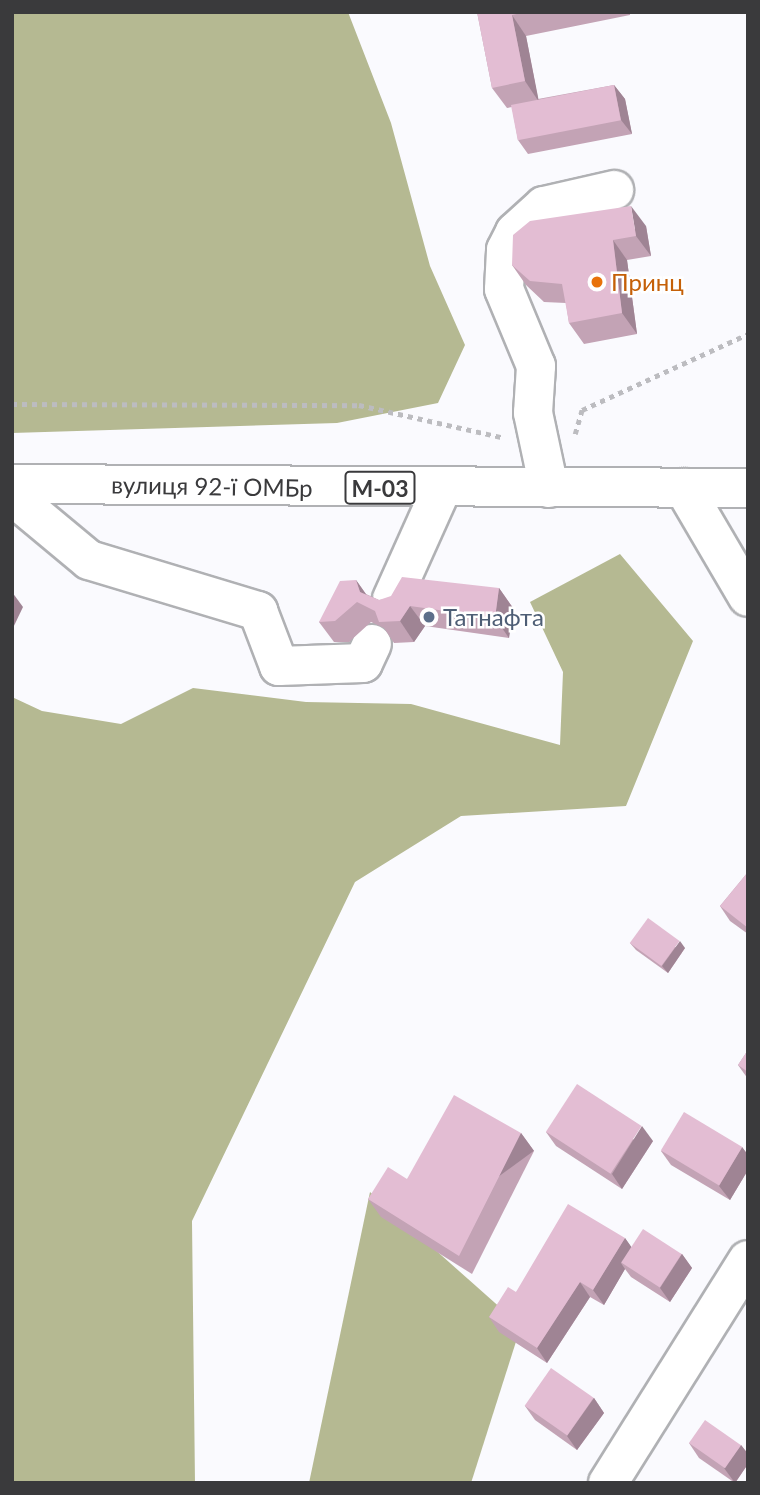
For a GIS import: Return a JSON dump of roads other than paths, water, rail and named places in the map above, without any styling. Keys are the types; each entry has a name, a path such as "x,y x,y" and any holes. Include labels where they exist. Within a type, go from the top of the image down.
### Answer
{"main road":[{"path":"553,488 539,446 536,366 504,289 506,250 515,232 544,206 614,190"},
{"name":"вулиця 92-ї ОМБр","path":"12,484 748,488"},
{"path":"392,599 442,488"},
{"path":"684,488 748,597"},
{"path":"12,496 89,560 258,611 279,666 363,663 372,644"},
{"path":"608,1483 748,1260"}],"place":[{"name":"Принц","path":"597,282"},
{"name":"Татнафта","path":"429,617"}]}
